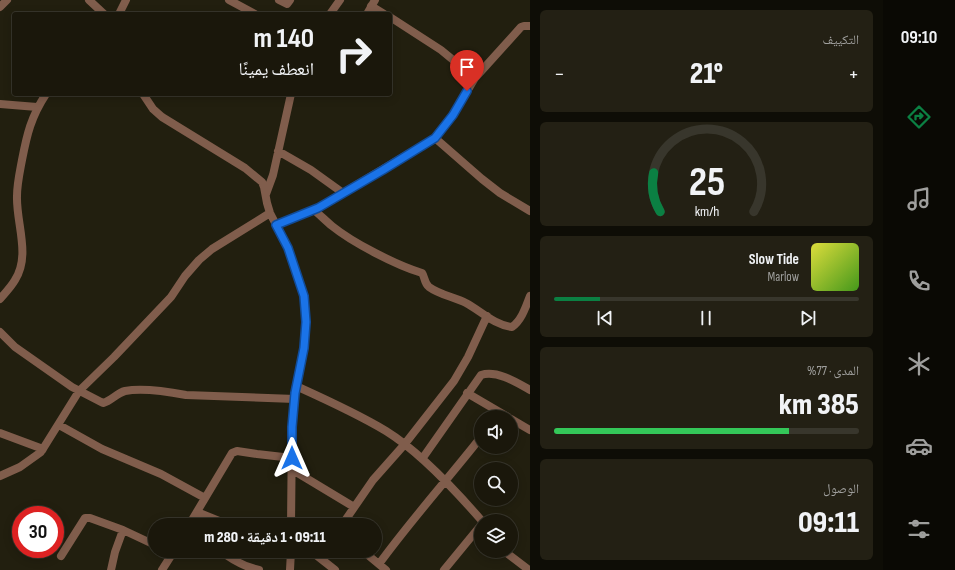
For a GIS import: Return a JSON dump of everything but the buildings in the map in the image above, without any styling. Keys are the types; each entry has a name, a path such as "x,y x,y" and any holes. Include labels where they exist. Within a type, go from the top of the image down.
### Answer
{"street":[{"path":"0,7 8,0"},
{"path":"89,0 102,12"},
{"path":"120,12 126,0"},
{"path":"229,0 251,12"},
{"path":"279,0 287,4 290,0"},
{"path":"331,12 340,0"},
{"path":"368,12 373,3 382,12"},
{"path":"392,18 442,50 475,78"},
{"path":"276,225 314,210 435,138 453,115 475,78 521,27 530,26"},
{"path":"0,299 16,279 23,254 17,196 29,127 37,107 45,96"},
{"path":"144,96 153,109 162,117 250,172 262,182 270,212 288,248 304,296 306,322 304,348 294,399 292,427 291,518"},
{"path":"265,195 273,175 291,96"},
{"path":"0,104 37,107"},
{"path":"435,138 482,179 530,211"},
{"path":"278,151 311,170 343,193"},
{"path":"314,210 332,227 350,239 422,273 428,286 438,292 466,303 506,326 516,324 530,296"},
{"path":"0,476 35,458 44,449 79,390 114,357 161,308 199,260 212,249 270,212"},
{"path":"347,518 373,480 404,445 454,381 468,357 487,316"},
{"path":"0,332 4,338 15,347 72,387 105,403 118,394 133,390 294,399"},
{"path":"422,460 467,393 481,375 488,373 514,381 530,390"},
{"path":"296,386 341,407 387,432 422,460 475,514"},
{"path":"467,393 491,410"},
{"path":"518,423 530,430"},
{"path":"59,425 95,446 160,474 205,498"},
{"path":"0,433 44,449"},
{"path":"379,564 474,445"},
{"path":"193,518 228,458 235,451 292,458"},
{"path":"292,469 354,507"},
{"path":"197,512 212,518"},
{"path":"64,551 85,518 90,518 123,530 148,542"},
{"path":"111,570 115,552 123,530"},
{"path":"444,570 474,534"},
{"path":"162,570 169,558"},
{"path":"231,558 249,568 260,570"},
{"path":"290,558 290,570"},
{"path":"325,558 335,570"},
{"path":"372,558 386,570"},
{"path":"513,558 529,570"}],"route":[{"path":"292,458 292,427 295,393 304,348 306,322 304,296 288,248 276,225 318,208 435,138 453,115 467,91"}]}
